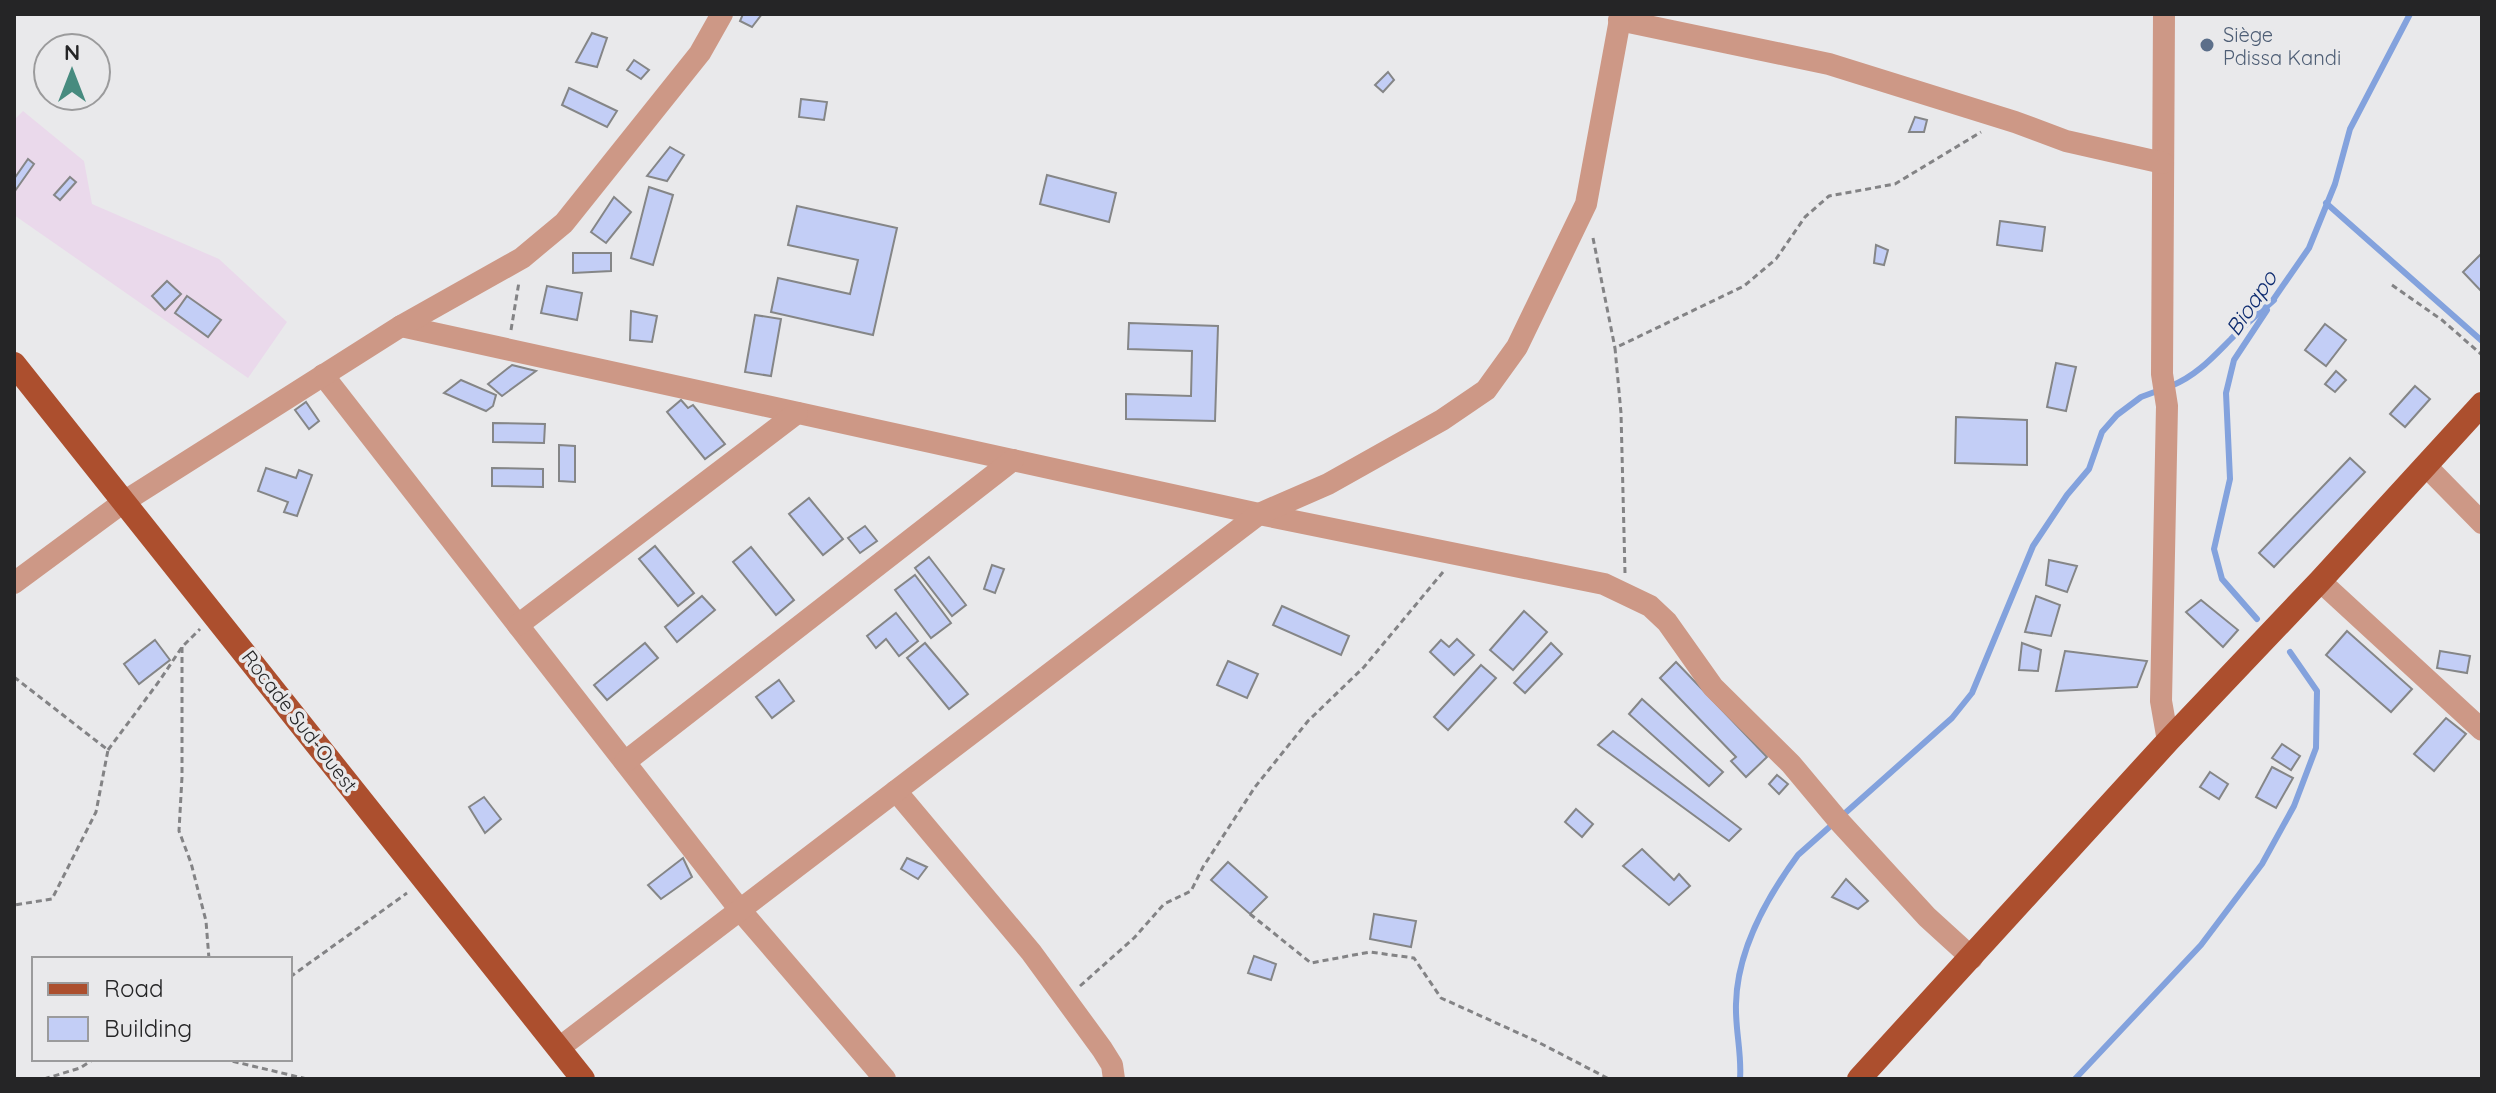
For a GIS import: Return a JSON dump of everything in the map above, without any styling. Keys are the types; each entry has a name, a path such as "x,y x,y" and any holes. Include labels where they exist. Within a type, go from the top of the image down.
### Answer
{"main road":[{"name":"Rocade Sud-Ouest","path":"14,364 583,1079"},
{"path":"1859,1079 2482,404"}],"street":[{"path":"14,583 125,501 401,326 522,258 564,223 700,53 722,14"},
{"path":"2164,14 2162,374 2167,406 2161,701 2168,741"},
{"path":"559,1048 1259,514 1328,484 1442,420 1486,390 1517,347 1586,204 1620,17 1829,64 2066,141 2163,163"},
{"path":"401,326 1259,514 1583,579 1625,593 1650,606 1667,622 1713,687 1791,764 1927,917 1972,958"},
{"path":"323,375 740,910 885,1079"},
{"path":"518,625 797,413"},
{"path":"625,762 1013,460"},
{"path":"2426,466 2482,523"},
{"path":"2320,581 2482,730"},
{"path":"896,791 1031,952 1107,1057 1114,1079"}],"path":[{"path":"1615,348 1744,286 1776,259 1805,217 1829,196 1895,184 1972,136 2015,122"},
{"path":"1586,204 1615,348 1621,413 1625,593"},
{"path":"508,350 522,258"},
{"path":"2392,285 2442,320 2482,355"},
{"path":"1066,1000 1134,938 1164,904 1191,891 1255,787 1308,721 1364,667 1456,555"},
{"path":"14,905 52,899 96,812 108,750 182,647 215,614"},
{"path":"182,647 179,831 206,921 209,957"},
{"path":"14,677 108,750"},
{"path":"292,976 426,879"},
{"path":"1250,914 1311,963 1370,952 1414,958 1441,998 1536,1041 1609,1079"},
{"path":"44,1079 80,1068 91,1061"},
{"path":"231,1061 307,1079"}],"shaded area":[{"path":"23,111 84,161 92,204 219,259 287,322 248,378 14,215 14,120"}],"building":[{"path":"743,14 762,14 752,27 740,21"},
{"path":"592,33 607,38 597,67 576,62"},
{"path":"634,60 649,70 641,79 627,70"},
{"path":"1388,72 1394,80 1383,92 1375,85"},
{"path":"569,88 617,111 607,127 562,105"},
{"path":"801,99 827,102 824,120 799,117"},
{"path":"1915,117 1927,120 1924,132 1909,132"},
{"path":"670,147 684,155 667,181 647,176"},
{"path":"28,159 34,164 15,191 14,179"},
{"path":"1047,175 1116,193 1109,222 1040,204"},
{"path":"70,177 76,182 60,200 54,195"},
{"path":"649,187 673,195 653,265 631,258"},
{"path":"614,197 631,212 606,243 591,232"},
{"path":"797,206 897,228 873,335 771,312 778,278 850,294 858,260 788,245"},
{"path":"2000,221 2045,227 2042,251 1997,245"},
{"path":"1876,245 1888,250 1884,265 1874,263"},
{"path":"573,253 611,253 611,271 573,273"},
{"path":"2482,253 2482,292 2463,272"},
{"path":"167,281 181,294 165,310 152,296"},
{"path":"547,286 582,293 577,320 541,313"},
{"path":"187,296 221,320 208,337 175,313"},
{"path":"631,311 657,316 652,342 630,340"},
{"path":"755,315 781,319 771,376 745,372"},
{"path":"1129,323 1218,326 1215,421 1126,419 1126,394 1191,396 1192,351 1128,349"},
{"path":"2325,324 2346,340 2326,366 2305,350"},
{"path":"2056,363 2076,367 2066,411 2047,407"},
{"path":"512,365 536,371 502,396 488,384"},
{"path":"2336,371 2346,380 2335,392 2325,384"},
{"path":"461,380 496,395 493,406 486,411 444,393"},
{"path":"2415,386 2430,399 2405,427 2390,414"},
{"path":"681,400 688,408 693,405 725,444 705,459 667,412"},
{"path":"306,402 319,421 309,429 295,410"},
{"path":"1956,417 2027,420 2027,465 1955,463"},
{"path":"493,423 545,424 544,443 493,442"},
{"path":"559,445 575,446 575,482 559,481"},
{"path":"2350,458 2365,472 2274,567 2259,553"},
{"path":"266,468 296,478 299,470 312,475 297,516 284,512 288,502 258,491"},
{"path":"492,468 543,469 543,487 492,486"},
{"path":"809,498 843,539 823,555 789,514"},
{"path":"865,526 877,541 860,553 848,538"},
{"path":"655,546 694,593 678,606 639,559"},
{"path":"751,547 794,600 776,615 733,562"},
{"path":"929,557 966,605 952,616 915,568"},
{"path":"2049,560 2077,566 2067,592 2046,585"},
{"path":"992,565 1004,569 995,593 984,589"},
{"path":"915,575 951,623 931,638 895,590"},
{"path":"702,596 715,610 677,642 665,627"},
{"path":"2036,596 2060,605 2051,636 2025,632"},
{"path":"2201,600 2238,630 2223,647 2186,612"},
{"path":"1282,606 1349,636 1341,655 1273,625"},
{"path":"1524,611 1547,632 1513,670 1490,650"},
{"path":"896,613 918,641 899,656 886,639 876,648 867,636"},
{"path":"2347,631 2412,689 2391,712 2326,655"},
{"path":"1457,639 1474,655 1454,675 1430,652 1441,640 1449,647"},
{"path":"155,640 170,660 139,684 124,664"},
{"path":"645,643 658,658 607,700 594,685"},
{"path":"925,643 968,694 949,709 907,658"},
{"path":"1551,643 1562,654 1525,693 1514,683"},
{"path":"2022,643 2041,650 2038,671 2019,670"},
{"path":"2065,651 2147,661 2137,687 2056,691"},
{"path":"2440,651 2470,656 2467,673 2437,668"},
{"path":"1228,661 1258,674 1247,698 1217,685"},
{"path":"1676,662 1767,757 1746,777 1731,761 1736,757 1660,678"},
{"path":"1481,665 1496,678 1448,730 1434,717"},
{"path":"779,680 794,701 772,718 756,697"},
{"path":"1642,699 1723,772 1709,786 1629,714"},
{"path":"2446,718 2466,734 2434,771 2414,754"},
{"path":"1613,731 1741,829 1729,841 1598,745"},
{"path":"2282,744 2300,756 2291,770 2272,758"},
{"path":"2272,767 2293,778 2276,808 2256,797"},
{"path":"2210,772 2228,784 2219,799 2200,787"},
{"path":"1777,775 1788,784 1779,794 1769,784"},
{"path":"484,797 501,819 485,833 469,807"},
{"path":"1576,809 1593,824 1582,837 1565,822"},
{"path":"1642,849 1674,880 1679,874 1690,886 1669,905 1623,866"},
{"path":"683,858 692,877 661,899 648,885"},
{"path":"907,858 927,867 918,879 901,869"},
{"path":"1228,862 1267,897 1250,914 1211,880"},
{"path":"1846,879 1868,901 1858,909 1832,897"},
{"path":"1374,914 1416,921 1411,947 1370,939"},
{"path":"1254,956 1276,964 1271,980 1248,973"}],"waterway":[{"name":"Bioapo","path":"2273,300 2309,248 2335,184 2350,129 2410,14"},
{"path":"2326,203 2482,341"},
{"path":"2171,386 2203,366 2274,300"},
{"name":"Bioapo","path":"2257,619 2222,579 2214,549 2230,479 2226,393 2234,360 2267,310"},
{"path":"1740,1079 1736,1013 1738,984 1748,945 1775,889 1798,855 1952,718 1972,693 2033,546 2067,495 2089,469 2102,432 2117,415 2141,397 2160,390"},
{"path":"2075,1079 2201,945 2262,864 2294,806 2316,748 2317,691 2290,652"}],"place":[{"name":"Siège Pdissa Kandi","path":"2207,45"}]}
